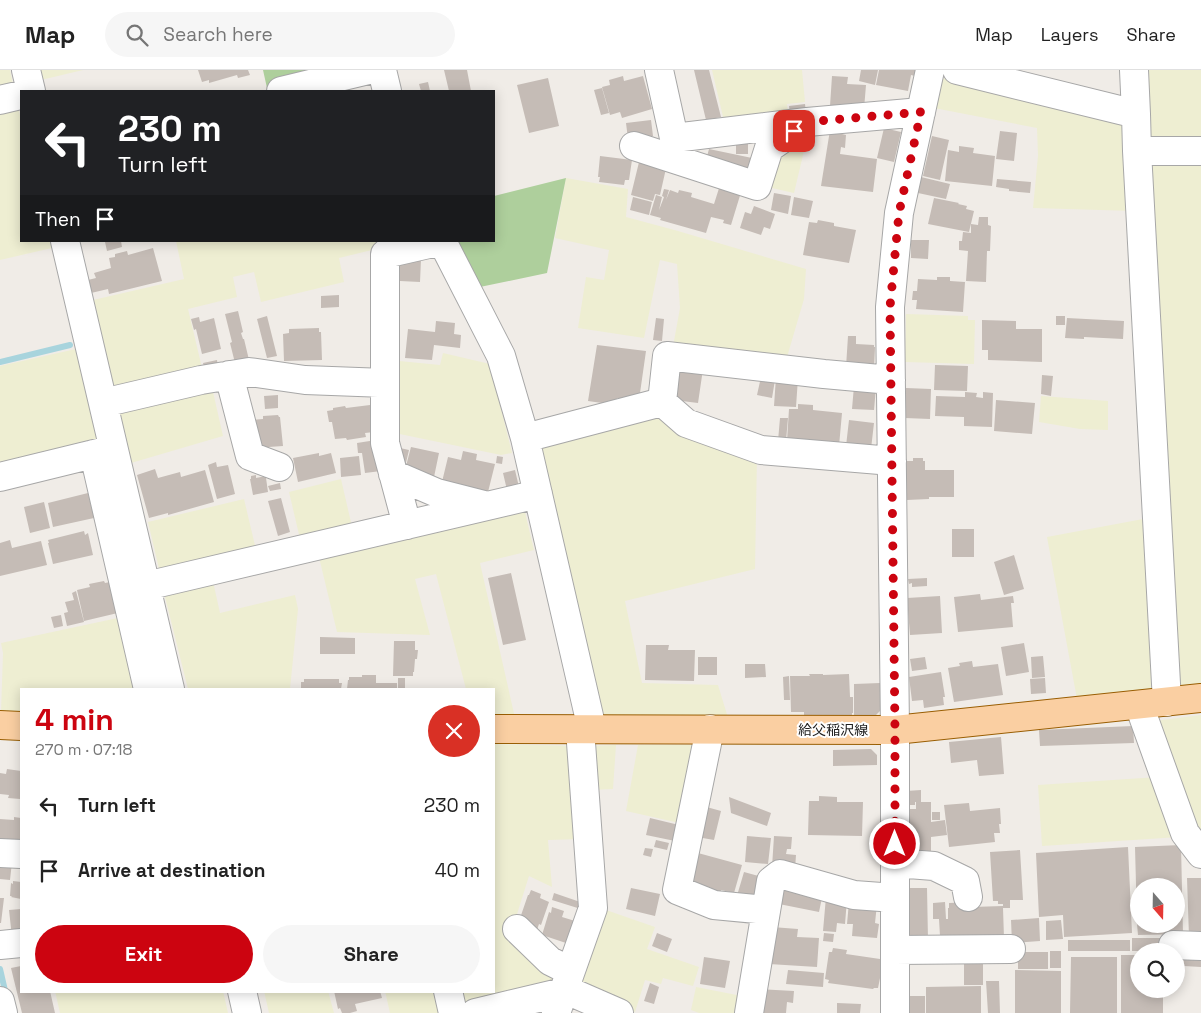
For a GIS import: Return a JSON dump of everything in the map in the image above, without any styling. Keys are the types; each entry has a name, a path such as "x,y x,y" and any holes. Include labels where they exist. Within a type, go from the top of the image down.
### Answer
{"main road":[{"name":"給父稲沢線","path":"495,729 895,730 1201,698"},
{"path":"0,725 20,726"}],"street":[{"path":"26,70 31,90"},
{"path":"285,90 370,70"},
{"path":"382,70 387,90"},
{"path":"659,70 677,150"},
{"path":"895,1013 895,730 890,307 899,213 930,70"},
{"path":"957,70 1136,114"},
{"path":"1134,70 1167,702"},
{"path":"0,100 20,95"},
{"path":"634,146 677,150 807,122 921,112"},
{"path":"677,150 756,186 769,148 807,122"},
{"path":"1137,151 1201,150"},
{"path":"66,242 103,403 104,451 148,688"},
{"path":"407,525 385,443 385,254 438,242"},
{"path":"443,242 501,356 525,438 538,494 586,729 593,908 563,991"},
{"path":"662,402 667,356 891,380"},
{"path":"103,403 201,380 249,372 305,380 385,383"},
{"path":"229,375 250,456 279,467"},
{"path":"525,438 662,402"},
{"path":"662,402 686,423 761,450 892,461"},
{"path":"0,477 104,451"},
{"path":"104,451 146,586 170,688"},
{"path":"393,474 437,493 486,506"},
{"path":"146,586 538,494"},
{"path":"1139,704 1185,833 1201,854"},
{"path":"710,729 677,890 714,905 766,910"},
{"path":"0,852 20,854"},
{"path":"895,863 934,866 965,881 968,897"},
{"path":"749,1013 771,881 780,874 854,895 895,898"},
{"path":"517,929 550,961 563,991"},
{"path":"0,945 20,943"},
{"path":"1185,945 1201,946"},
{"path":"895,950 1011,949"},
{"path":"475,1013 563,991 619,1013"},
{"path":"242,993 247,1013"},
{"path":"448,993 453,1013"},
{"path":"0,1001 3,1013"}],"green space":[{"path":"0,70 10,70 14,89 0,93"},
{"path":"38,70 83,70 41,80"},
{"path":"263,70 345,70 267,88"},
{"path":"712,70 802,70 805,102 787,104 788,114 724,121"},
{"path":"1140,70 1201,70 1201,144 1147,144"},
{"path":"947,77 1125,121 1134,211 1033,208 1038,156 1037,128 934,108 941,80"},
{"path":"17,101 20,115 20,242 50,242 52,248 0,260 0,105"},
{"path":"802,131 804,151 794,193 763,186 772,149"},
{"path":"1147,157 1201,157 1201,687 1177,690"},
{"path":"566,178 628,189 626,217 806,269 804,299 785,364 672,352 680,308 677,264 660,260 644,338 578,328 586,277 604,280 609,250 555,238"},
{"path":"566,178 547,273 475,288 452,242 495,242 495,196"},
{"path":"176,242 405,242 339,258 344,282 261,302 254,272 233,277 237,297 188,309 203,372 113,388 93,300 184,279"},
{"path":"906,314 968,316 968,320 975,320 974,364 905,362"},
{"path":"76,349 97,439 0,462 0,366"},
{"path":"443,353 490,364 512,453 501,455 390,432 389,360 440,365"},
{"path":"211,383 223,436 131,463 118,409"},
{"path":"1041,396 1108,401 1108,430 1080,429 1039,422"},
{"path":"662,414 757,456 755,569 625,601 642,683 718,685 729,721 600,719 533,444"},
{"path":"341,479 353,531 301,543 289,492"},
{"path":"244,499 257,554 161,577 148,522"},
{"path":"523,504 534,550 480,563 515,718 495,718 495,688 466,688 436,574 415,579 430,635 337,632 318,553"},
{"path":"1143,519 1160,688 1157,692 1077,699 1047,537"},
{"path":"212,577 220,613 295,595 298,609 290,688 188,688 163,589"},
{"path":"127,616 144,688 20,688 20,715 1,712 3,653 1,643"},
{"path":"1201,715 1201,847 1155,721"},
{"path":"495,744 576,746 583,839 548,840 552,887 529,876 512,930 560,970 558,989 461,1011 453,993 495,993"},
{"path":"616,745 613,789 590,790 588,746"},
{"path":"638,745 697,745 684,824 626,811"},
{"path":"1158,777 1179,837 1042,846 1038,785"},
{"path":"606,910 655,927 647,949 699,967 693,986 663,978 661,984 645,980 635,1012 579,988"},
{"path":"696,987 747,997 744,1013 699,1013 691,1010"},
{"path":"55,993 223,993 228,1013 60,1013"},
{"path":"264,993 329,993 334,1013 269,1013"},
{"path":"385,993 442,993 445,1013 390,1013"}],"building":[{"path":"198,70 248,70 250,75 238,78 237,75 209,83 209,80 202,82"},
{"path":"444,70 467,70 471,90 449,90"},
{"path":"694,70 709,70 721,117 706,120"},
{"path":"861,70 878,70 875,85 859,81"},
{"path":"879,70 916,70 915,76 911,75 908,91 876,85"},
{"path":"623,76 624,81 643,76 652,109 622,118 620,112 610,115 602,87 610,85 609,80"},
{"path":"832,76 848,77 847,84 866,85 864,109 830,106"},
{"path":"548,78 559,126 529,133 517,85"},
{"path":"428,82 430,90 421,90 419,84"},
{"path":"602,88 609,113 601,115 594,90"},
{"path":"805,104 806,113 790,115 789,106"},
{"path":"651,120 653,136 628,139 626,123"},
{"path":"884,128 901,132 894,162 877,158"},
{"path":"830,130 843,131 842,134 846,135 845,148 841,147 840,154 877,159 873,192 821,186"},
{"path":"1000,131 1017,133 1014,161 996,159"},
{"path":"736,136 748,136 748,154 736,154"},
{"path":"932,136 949,140 940,180 923,176"},
{"path":"959,146 974,148 973,153 995,156 992,186 945,181 948,150 959,152"},
{"path":"709,149 752,158 749,170 706,160"},
{"path":"600,156 632,160 629,180 625,180 624,185 599,182"},
{"path":"640,158 667,164 660,195 655,194 653,201 631,195"},
{"path":"921,177 950,184 946,199 918,193"},
{"path":"997,179 1031,182 1030,193 1009,191 1009,189 996,187"},
{"path":"721,182 742,189 731,225 723,223 724,220 711,217 706,233 660,220 661,218 650,215 656,195 662,197 659,210 664,197 662,196 664,189 669,190 666,200 670,190 678,193 679,190 692,193 691,197 714,204"},
{"path":"774,193 791,196 788,214 771,210"},
{"path":"633,197 652,202 649,215 630,210"},
{"path":"794,197 813,201 809,218 791,215"},
{"path":"934,198 959,203 967,206 966,209 974,211 969,232 928,224"},
{"path":"754,206 775,214 770,229 764,227 761,235 740,228 745,212 751,214"},
{"path":"979,217 988,217 988,225 991,226 990,251 987,251 986,282 966,281 968,251 959,250 959,241 962,241 963,232 971,233 971,224 978,225"},
{"path":"818,220 834,223 834,226 856,230 849,263 803,255 809,222 817,223"},
{"path":"911,240 929,240 928,259 911,258"},
{"path":"105,242 121,242 122,247 107,251"},
{"path":"153,248 162,281 109,294 108,289 91,293 88,280 96,278 94,273 111,268 109,258 115,257 115,254 127,251 128,255"},
{"path":"400,259 421,259 420,282 400,281"},
{"path":"937,277 950,277 950,281 965,282 963,312 916,309 917,300 912,300 913,291 917,291 918,279 937,280"},
{"path":"339,295 339,307 321,308 321,296"},
{"path":"238,311 243,332 241,333 249,360 235,363 225,314"},
{"path":"267,316 277,356 267,358 257,319"},
{"path":"1056,316 1065,316 1065,325 1056,325"},
{"path":"199,317 200,322 214,318 221,349 202,354 196,329 194,330 191,319"},
{"path":"656,318 664,319 662,341 653,340"},
{"path":"1067,318 1124,321 1123,339 1065,338"},
{"path":"982,320 1016,321 1016,329 1042,329 1042,362 988,360 988,350 982,350"},
{"path":"436,321 455,323 454,334 461,335 460,348 434,345 432,360 405,358 408,329 435,332"},
{"path":"319,328 319,332 321,332 322,360 284,361 283,334 289,333 289,329"},
{"path":"848,336 856,336 856,344 874,345 874,369 846,367"},
{"path":"597,345 646,351 639,400 617,398 616,405 588,401"},
{"path":"217,360 218,367 205,370 203,363"},
{"path":"935,365 968,366 967,391 934,390"},
{"path":"678,366 703,369 698,403 674,400"},
{"path":"1042,375 1053,376 1051,396 1041,394"},
{"path":"761,377 775,380 772,398 757,395"},
{"path":"776,377 798,378 796,407 774,406"},
{"path":"854,386 876,387 874,410 852,409"},
{"path":"906,388 931,389 930,419 905,418"},
{"path":"965,392 977,393 976,397 983,398 983,392 993,393 992,427 964,426 964,417 935,416 936,396 965,397"},
{"path":"278,395 278,408 265,409 264,396"},
{"path":"996,400 1035,403 1032,434 994,431"},
{"path":"798,404 813,405 813,410 842,413 839,446 787,441 789,409 798,409"},
{"path":"370,405 374,432 365,433 366,437 347,440 346,438 335,439 332,422 329,422 327,411 345,406 346,408"},
{"path":"278,415 280,417 283,446 253,448 250,420 263,419 263,416"},
{"path":"780,418 788,418 786,441 778,441"},
{"path":"849,420 874,423 871,449 846,446"},
{"path":"376,440 381,471 365,473 362,453 358,453 357,443"},
{"path":"411,447 439,453 434,477 412,476 414,467 406,466"},
{"path":"400,448 409,450 405,467"},
{"path":"463,451 477,454 476,460 495,464 487,496 441,486 448,457 461,460"},
{"path":"319,453 319,456 331,453 336,473 298,482 293,458"},
{"path":"359,456 361,475 341,477 340,458"},
{"path":"497,456 503,457 502,464 496,463"},
{"path":"913,458 923,458 925,470 954,470 954,497 929,497 929,499 907,500 907,497 904,497 904,461 913,461"},
{"path":"216,462 217,467 228,465 235,494 217,499 208,465"},
{"path":"155,469 158,478 180,472 181,477 205,470 214,502 168,515 168,513 149,518 137,475"},
{"path":"515,470 519,487 507,490 503,473"},
{"path":"256,475 256,478 266,476 269,478 266,478 268,492 253,495 250,479 251,476"},
{"path":"280,483 281,489 270,491 268,486"},
{"path":"88,493 94,518 53,527 48,503"},
{"path":"281,498 290,532 278,536 268,501"},
{"path":"44,502 50,528 30,533 24,507"},
{"path":"952,529 974,529 974,557 952,557"},
{"path":"84,531 85,535 88,533 93,555 53,564 48,540"},
{"path":"10,540 12,548 41,541 47,565 0,576 0,543"},
{"path":"1014,555 1024,589 1004,595 994,562"},
{"path":"511,573 526,640 503,645 488,578"},
{"path":"927,578 927,586 912,587 912,583 909,584 908,579"},
{"path":"104,581 105,583 115,581 122,612 84,621 77,590 90,587 89,584"},
{"path":"76,591 84,622 67,626 64,613 68,612 65,602 74,600 72,593"},
{"path":"980,594 981,600 1013,596 1014,603 1011,603 1013,627 958,632 954,597"},
{"path":"940,596 942,633 910,635 907,598"},
{"path":"61,615 63,626 54,628 51,617"},
{"path":"320,637 355,638 355,654 320,654"},
{"path":"394,641 415,641 415,650 418,650 413,676 393,676"},
{"path":"1024,643 1029,672 1006,676 1001,647"},
{"path":"646,645 669,645 668,650 695,650 694,681 645,680"},
{"path":"1043,656 1045,677 1032,678 1031,657"},
{"path":"698,657 717,657 717,675 698,675"},
{"path":"925,657 927,669 912,671 910,659"},
{"path":"972,661 973,667 998,664 1003,695 954,702 948,668 960,666 959,663"},
{"path":"745,664 765,664 766,677 745,678"},
{"path":"941,672 945,697 943,697 944,705 924,708 923,700 912,701 909,677"},
{"path":"809,674 849,674 850,697 853,697 852,720 804,718 804,712 791,712 790,676 810,676"},
{"path":"362,675 376,675 376,683 397,683 397,688 347,688 349,677 362,677"},
{"path":"789,676 790,700 784,700 783,677"},
{"path":"398,678 405,678 405,688 398,688"},
{"path":"1045,678 1046,693 1031,694 1030,679"},
{"path":"304,679 339,679 339,683 342,683 341,688 301,688 301,682 304,682"},
{"path":"880,683 880,711 872,719 854,719 854,684"},
{"path":"1133,726 1134,743 1040,746 1039,730"},
{"path":"1001,737 1004,774 979,776 977,760 951,763 949,742"},
{"path":"871,749 877,755 877,765 833,766 833,750"},
{"path":"7,769 20,771 20,799 8,798 9,795 0,794 0,773 6,774"},
{"path":"921,790 921,802 931,802 931,822 945,820 947,835 931,837 931,851 905,851 905,809 916,809 916,802 915,805 908,805 906,791"},
{"path":"819,796 837,797 837,802 863,802 862,836 808,835 809,801 819,801"},
{"path":"729,797 771,813 767,826 731,813"},
{"path":"969,803 970,811 1000,808 1000,833 994,833 995,842 949,847 944,805"},
{"path":"703,806 721,811 714,840 697,837"},
{"path":"932,812 940,812 940,820 932,820"},
{"path":"14,817 20,818 20,841 0,846 0,819 14,820"},
{"path":"650,818 679,825 675,841 646,835"},
{"path":"747,836 771,838 768,864 745,862"},
{"path":"774,836 792,837 791,849 787,849 786,854 796,855 795,869 772,867"},
{"path":"656,840 669,843 667,850 654,847"},
{"path":"1181,845 1182,878 1136,878 1135,847"},
{"path":"1128,847 1130,933 1132,933 1064,937 1063,915 1039,917 1036,853"},
{"path":"645,848 653,849 651,857 643,855"},
{"path":"1020,850 1023,900 1010,900 1010,908 1003,908 1004,938 949,941 949,935 940,936 939,919 933,919 933,903 945,902 946,919 948,919 949,903 972,902 972,907 1003,906 1003,904 998,904 998,901 993,901 990,852"},
{"path":"698,853 742,865 734,893 721,890 720,897 701,892 703,885 690,882"},
{"path":"0,861 12,862 10,880 0,879"},
{"path":"744,872 766,878 758,905 736,899"},
{"path":"1187,878 1201,878 1201,937 1189,937"},
{"path":"13,881 20,882 20,899 10,896 11,883 13,884"},
{"path":"782,883 823,893 819,912 774,903"},
{"path":"631,888 660,894 655,916 626,909"},
{"path":"907,888 927,888 928,940 908,940"},
{"path":"531,890 541,894 540,898 549,902 541,925 539,924 537,930 518,924"},
{"path":"554,893 586,904 584,910 552,900"},
{"path":"826,897 847,899 845,924 837,923 836,932 823,931"},
{"path":"0,898 4,898 1,923 0,923"},
{"path":"849,902 877,904 875,923 879,924 877,938 852,936 853,924 847,924"},
{"path":"552,907 564,911 562,917 575,921 569,944 542,935"},
{"path":"20,909 20,936 12,937 9,910"},
{"path":"1039,918 1040,941 1012,943 1011,920"},
{"path":"1061,920 1063,939 1046,940 1046,921"},
{"path":"772,927 798,929 797,937 819,938 817,967 769,964"},
{"path":"657,933 672,939 667,952 652,946"},
{"path":"824,933 834,934 833,942 823,941"},
{"path":"1138,933 1183,933 1183,934 1138,935"},
{"path":"1132,938 1168,938 1168,943 1132,943"},
{"path":"1068,940 1130,940 1130,951 1068,951"},
{"path":"833,948 847,950 846,954 880,959 881,973 878,988 828,983 829,980 825,979 829,952 832,952"},
{"path":"1050,951 1061,951 1061,968 1050,968"},
{"path":"1185,951 1201,952 1201,967 1185,966"},
{"path":"1018,952 1048,952 1048,969 1018,969"},
{"path":"964,955 983,955 983,985 964,985"},
{"path":"1121,955 1130,955 1130,998 1163,998 1163,1013 1121,1013"},
{"path":"704,957 730,961 725,988 700,984"},
{"path":"1071,957 1117,957 1117,1013 1070,1013"},
{"path":"20,966 20,993 50,993 55,1013 22,1013 11,968"},
{"path":"788,970 824,973 823,987 786,984"},
{"path":"1015,970 1061,971 1061,1013 1015,1013"},
{"path":"986,981 999,981 1000,1013 988,1013"},
{"path":"650,983 659,987 654,1004 644,1001"},
{"path":"981,986 981,1013 926,1013 926,987"},
{"path":"758,989 794,991 793,1003 787,1002 786,1013 757,1013"},
{"path":"334,993 381,993 382,998 355,1004 357,1011 342,1013 340,1008 338,1009"},
{"path":"905,996 925,996 925,1013 905,1013"},
{"path":"837,1003 861,1004 860,1013 837,1013"}],"waterway":[{"path":"0,362 70,345"},
{"path":"0,969 6,995"}],"route":[{"path":"794,131 807,122 921,112 899,213 890,307 895,844"}]}
